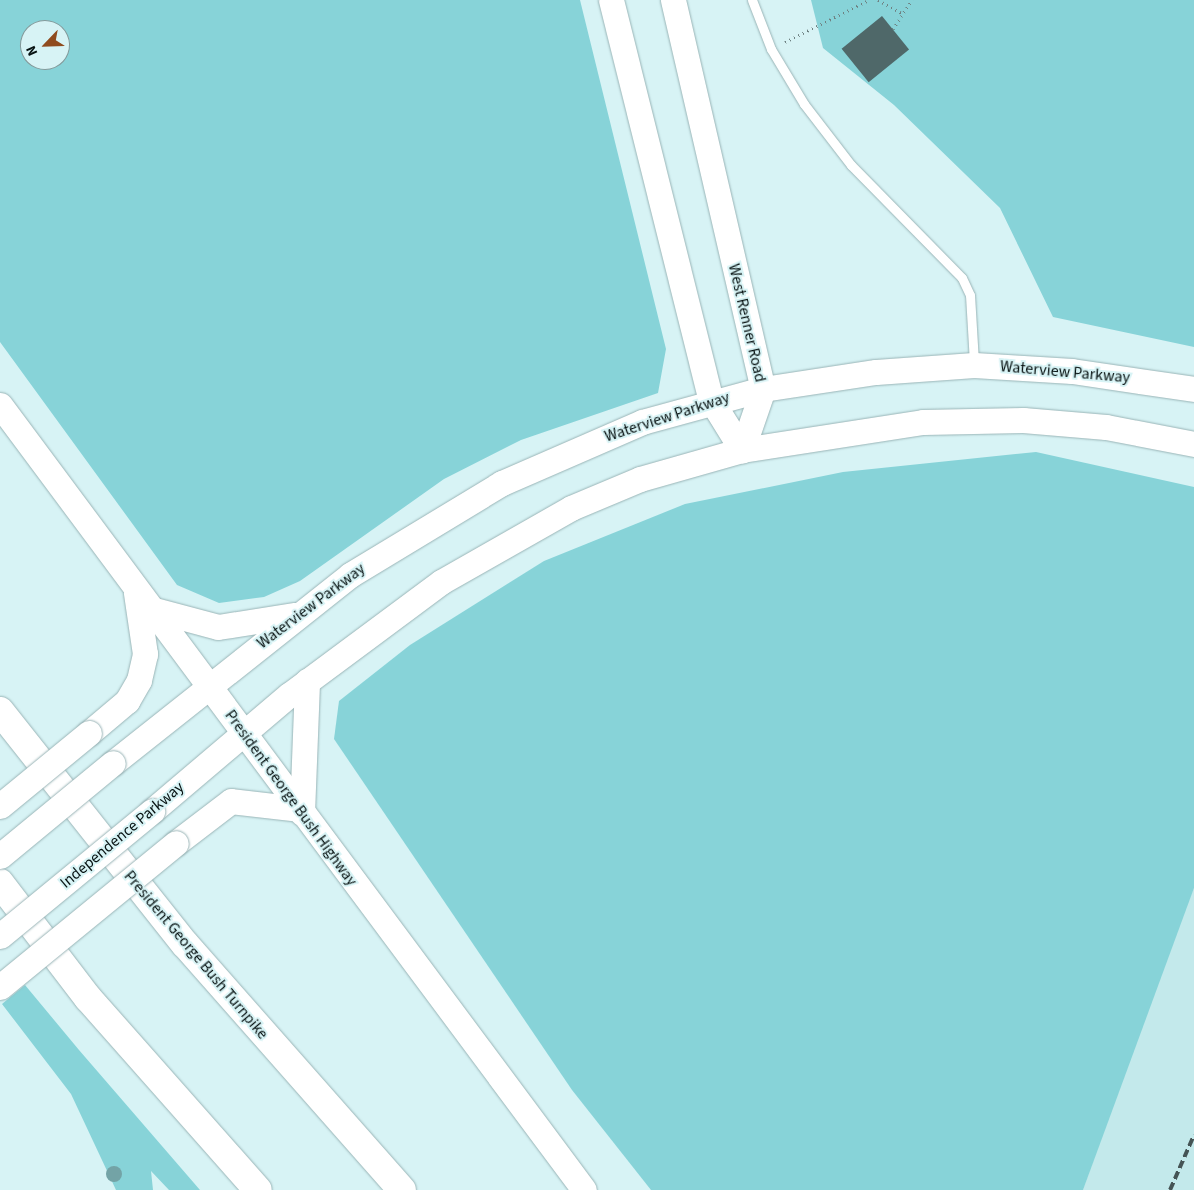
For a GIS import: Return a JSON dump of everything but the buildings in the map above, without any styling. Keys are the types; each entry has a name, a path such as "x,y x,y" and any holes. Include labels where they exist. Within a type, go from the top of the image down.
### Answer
{"highway":[{"name":"President George Bush Turnpike","path":"0,711 190,951 402,1190"},
{"path":"0,884 88,998 258,1190"}],"main road":[{"path":"612,0 711,400 742,450"},
{"name":"West Renner Road","path":"673,0 763,389 742,450"},
{"name":"Waterview Parkway","path":"208,686 350,575 502,483 642,422 711,400 763,389 876,372 974,365 1072,370 1194,389"},
{"name":"President George Bush Highway","path":"0,405 584,1190"},
{"path":"244,734 307,681 440,582 570,508 640,479 742,450 923,422 1023,420 1106,427 1194,444"},
{"path":"0,806 127,701 140,680 145,654 135,587"},
{"path":"151,609 218,627 298,614"},
{"path":"0,987 176,843 231,801 301,811 307,681"},
{"path":"0,856 208,686"},
{"name":"Independence Parkway","path":"0,936 244,734"}],"lane":[{"path":"752,0 772,49 804,104 851,165 962,278 970,295 974,365"}],"path":[{"path":"772,49 869,0"},
{"path":"878,0 903,14"},
{"path":"892,29 912,0"}],"shaded area":[{"path":"0,0 580,0 666,349 658,393 521,440 444,479 300,581 264,597 219,603 177,585 0,342"},
{"path":"811,0 1194,0 1194,347 1053,317 1000,208 894,105 823,48"},
{"path":"1036,452 1194,487 1194,888 1083,1190 651,1190 572,1090 334,739 339,701 410,645 544,561 685,504 843,472"},
{"path":"1194,888 1194,1190 1083,1190 1172,939"},
{"path":"25,985 200,1190 169,1190 151,1171 153,1190 116,1190 71,1094 2,1004"}],"railway":[{"path":"1170,1190 1194,1135"}]}
